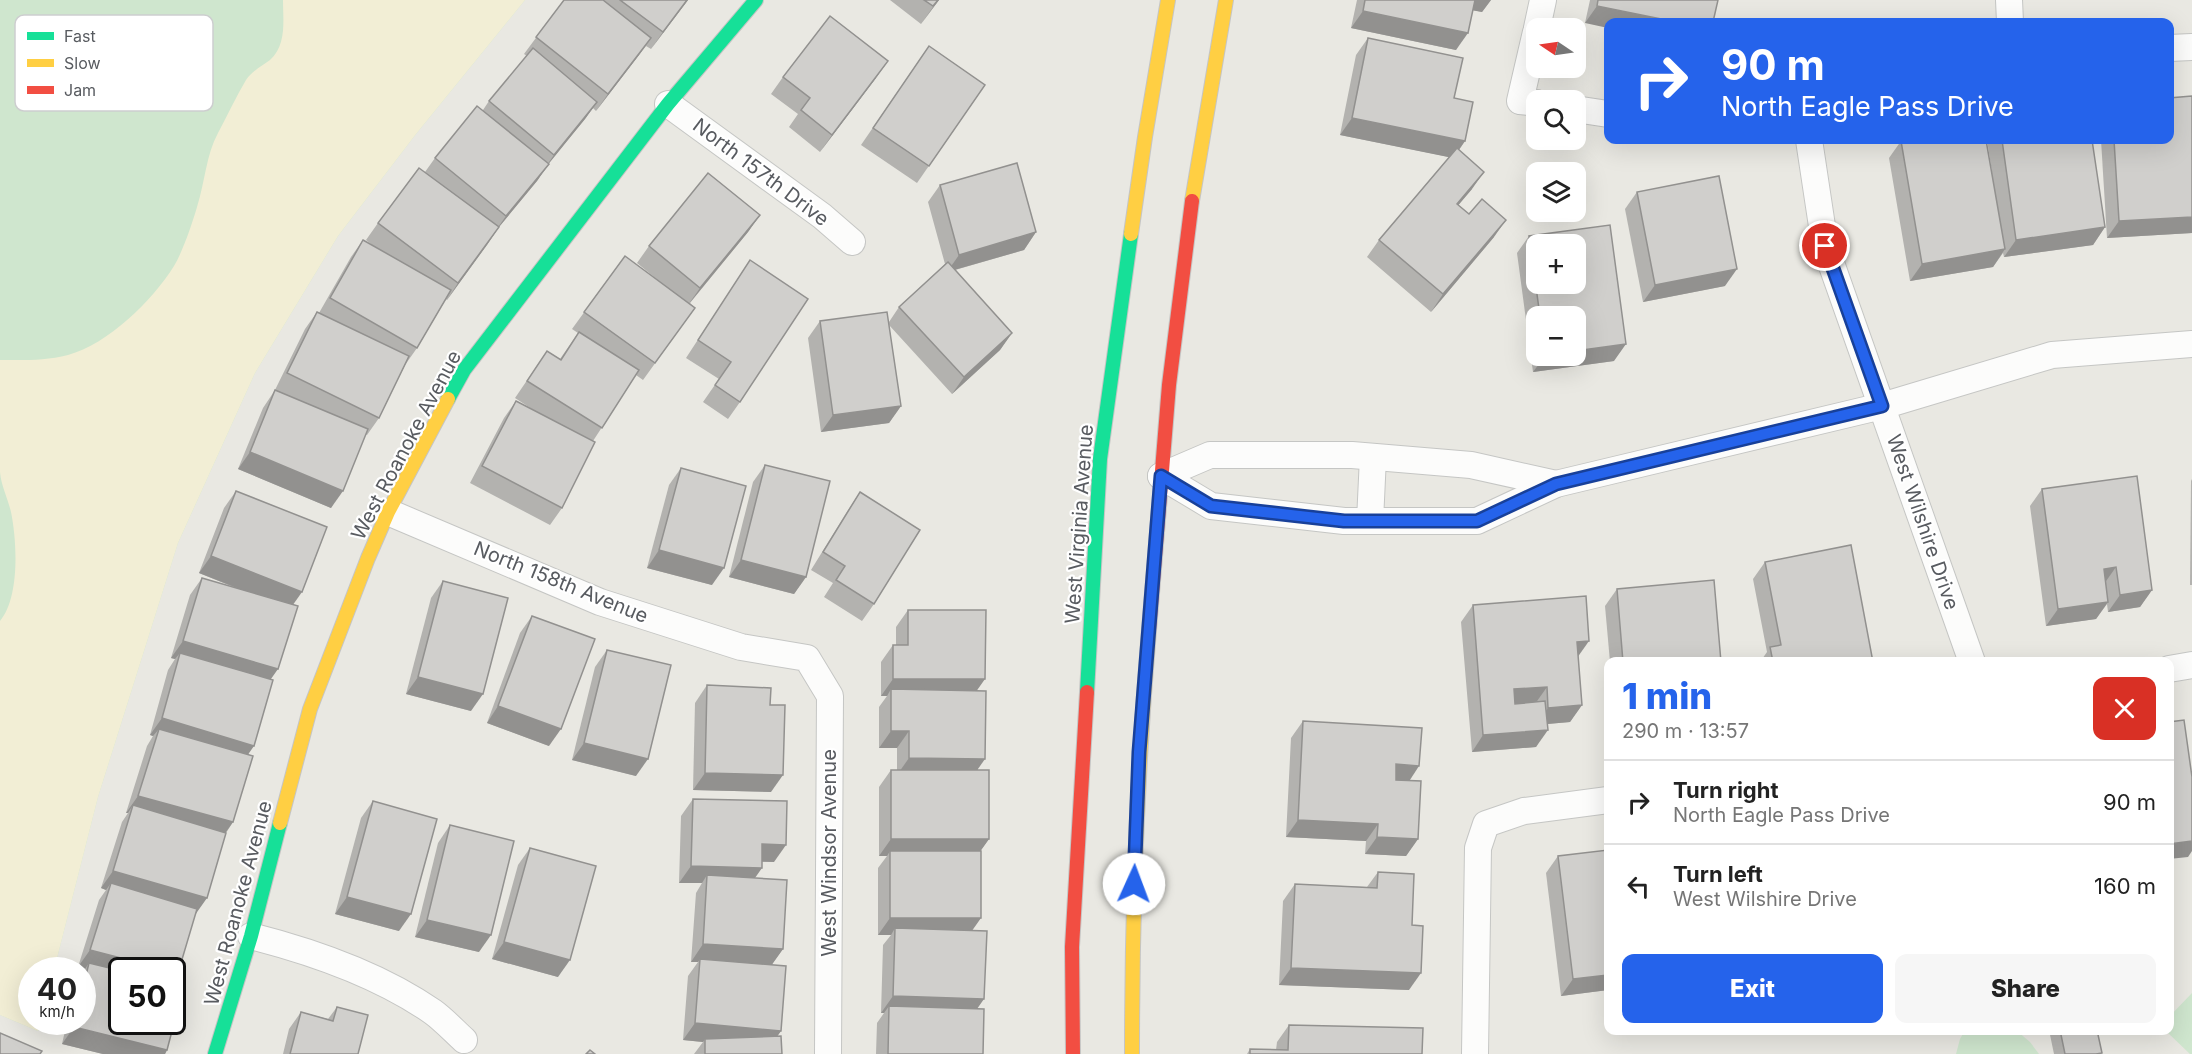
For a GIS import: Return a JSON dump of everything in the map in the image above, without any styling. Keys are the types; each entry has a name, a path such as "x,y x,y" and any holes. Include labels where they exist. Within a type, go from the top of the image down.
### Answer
{"main road":[{"name":"West Roanoke Avenue","path":"215,1054 251,936 310,709 388,512 464,370 668,104 756,0"},
{"name":"West Virginia Avenue","path":"1073,1054 1072,947 1100,459 1145,137 1168,0"},
{"path":"1132,1054 1132,950 1139,752 1171,363 1191,205 1226,0"}],"street":[{"path":"1539,18 1543,0"},
{"path":"2009,0 2010,18"},
{"path":"2174,48 2192,47"},
{"name":"North 157th Drive","path":"668,104 822,216 852,242"},
{"path":"1586,111 1604,114"},
{"name":"West Wilshire Drive","path":"1810,144 1825,246 1970,657"},
{"path":"1161,476 1211,506 1344,521 1477,521 1556,484 1882,406 2052,355 2192,344"},
{"path":"1161,476 1210,454 1373,457 1471,465 1556,484"},
{"path":"1370,521 1373,457"},
{"name":"North 158th Avenue","path":"388,512 600,602 741,647 807,658"},
{"name":"West Windsor Avenue","path":"807,658 830,696 828,1054"},
{"path":"2174,668 2192,665"},
{"path":"1475,1054 1478,848 1486,824 1524,811 1604,801"},
{"path":"251,936 300,948 387,985 435,1013 464,1040"}],"green space":[{"path":"0,0 525,0 416,134 338,236 255,373 178,543 98,797 57,957 18,957 18,1023 0,1015"},
{"path":"2192,993 2192,1054 2170,1035 2174,1035 2174,1012"},
{"path":"1962,1035 2022,1035 2039,1054 1956,1054"}],"sand":[{"path":"283,0 525,0 416,134 338,236 255,373 178,543 98,797 57,957 18,957 18,1023 0,1015 0,621 11,598 14,584 15,538 11,512 0,472 0,360 51,358 83,349 113,331 154,293 174,266 187,237 200,198 214,141 246,80 275,54 282,40"}],"building":[{"path":"564,0 603,0 651,38 608,94 536,37"},
{"path":"620,0 687,0 663,32"},
{"path":"924,0 938,0 933,6"},
{"path":"1365,0 1475,0 1468,33 1363,11"},
{"path":"1598,0 1718,0 1714,18 1656,18 1597,6"},
{"path":"830,16 888,61 832,135 801,110 810,98 783,77"},
{"path":"1368,38 1463,58 1454,98 1473,102 1465,141 1352,118"},
{"path":"929,46 985,85 929,166 873,128"},
{"path":"533,48 597,102 554,155 489,101"},
{"path":"2192,96 2192,217 2119,221 2114,144 2174,144 2174,98"},
{"path":"477,106 549,164 506,216 435,158"},
{"path":"1902,144 1987,144 2005,249 1922,264"},
{"path":"2003,144 2093,144 2105,227 2016,240"},
{"path":"1457,148 1484,172 1457,204 1469,214 1482,199 1506,220 1443,294 1379,240"},
{"path":"1017,163 1036,232 959,255 940,185"},
{"path":"419,168 499,227 458,283 378,223"},
{"path":"708,173 760,215 700,288 649,246"},
{"path":"1719,176 1737,269 1655,285 1637,192"},
{"path":"1610,225 1626,344 1586,349 1586,306 1539,306 1537,294 1586,294 1586,234 1544,234"},
{"path":"363,240 451,290 417,348 330,298"},
{"path":"625,256 695,308 655,363 584,312"},
{"path":"750,260 808,299 740,402 715,385 731,362 698,340"},
{"path":"948,262 1012,333 964,377 899,307"},
{"path":"317,312 409,356 379,418 287,373"},
{"path":"887,312 901,406 833,415 820,321"},
{"path":"579,332 639,370 602,428 527,381 547,351 561,360"},
{"path":"275,390 368,429 343,491 250,452"},
{"path":"516,401 595,442 562,508 482,466"},
{"path":"765,465 830,481 806,577 741,560"},
{"path":"681,468 746,486 724,568 659,550"},
{"path":"2137,476 2152,590 2120,595 2116,567 2104,569 2108,602 2058,609 2042,489"},
{"path":"236,491 327,527 302,592 211,556"},
{"path":"860,492 920,530 874,604 836,580 845,566 823,552"},
{"path":"1851,545 1872,657 1772,657 1770,647 1781,645 1765,562"},
{"path":"202,578 298,606 278,669 183,641"},
{"path":"1714,580 1721,657 1623,657 1617,589"},
{"path":"443,581 508,598 483,694 418,677"},
{"path":"1586,596 1589,641 1577,642 1582,705 1548,708 1547,687 1514,689 1515,704 1545,701 1548,730 1483,735 1473,605"},
{"path":"908,610 986,610 985,679 893,679 893,645 908,645"},
{"path":"532,616 595,639 561,729 498,706"},
{"path":"607,650 671,665 648,759 584,743"},
{"path":"180,653 273,680 254,746 162,718"},
{"path":"707,685 771,688 770,705 785,705 783,775 705,773"},
{"path":"891,689 986,691 985,759 909,758 909,731 891,731"},
{"path":"2184,720 2192,777 2192,841 2174,843 2174,721"},
{"path":"1303,721 1422,728 1419,766 1396,764 1396,780 1421,781 1418,839 1377,837 1378,824 1298,820"},
{"path":"159,729 253,756 233,822 138,796"},
{"path":"891,770 989,770 989,839 891,839"},
{"path":"693,799 787,801 786,845 762,844 762,868 691,866"},
{"path":"373,801 437,819 411,914 347,897"},
{"path":"133,805 226,833 207,898 113,871"},
{"path":"450,825 514,841 491,935 427,920"},
{"path":"530,848 596,866 570,960 504,942"},
{"path":"1604,850 1604,975 1573,979 1558,856"},
{"path":"890,851 981,851 981,918 890,918"},
{"path":"1378,872 1414,874 1412,925 1423,926 1421,973 1291,968 1295,884 1377,888"},
{"path":"707,875 787,880 783,949 703,944"},
{"path":"111,883 197,909 183,957 117,957 90,950"},
{"path":"895,928 987,931 984,999 893,996"},
{"path":"700,959 786,966 781,1031 695,1023"},
{"path":"96,965 108,968 108,1035 171,1035 167,1050 96,1032"},
{"path":"889,1006 984,1009 983,1054 888,1054"},
{"path":"337,1007 368,1015 358,1054 290,1054 301,1012 333,1021"},
{"path":"1289,1025 1423,1028 1422,1054 1250,1054 1250,1049 1288,1050"},
{"path":"0,1033 42,1051 40,1054 0,1054"},
{"path":"2061,1035 2098,1035 2102,1053 2065,1054"},
{"path":"781,1036 782,1054 705,1054 705,1039"}],"traffic: fast":[{"path":"448,399 464,370 668,104 756,0"},
{"path":"1087,692 1100,459 1131,234"},
{"path":"215,1054 251,936 280,823"}],"traffic: slow":[{"path":"1131,234 1168,0"},
{"path":"1192,201 1226,0"},
{"path":"280,823 310,709 368,558 388,512 448,399"},
{"path":"1132,1054 1136,842 1149,630"}],"traffic: jam":[{"path":"1149,630 1169,385 1192,201"},
{"path":"1073,1054 1072,947 1087,692"}],"route":[{"path":"1134,884 1139,752 1161,476 1211,506 1344,521 1477,521 1556,484 1882,406 1825,246"}]}
